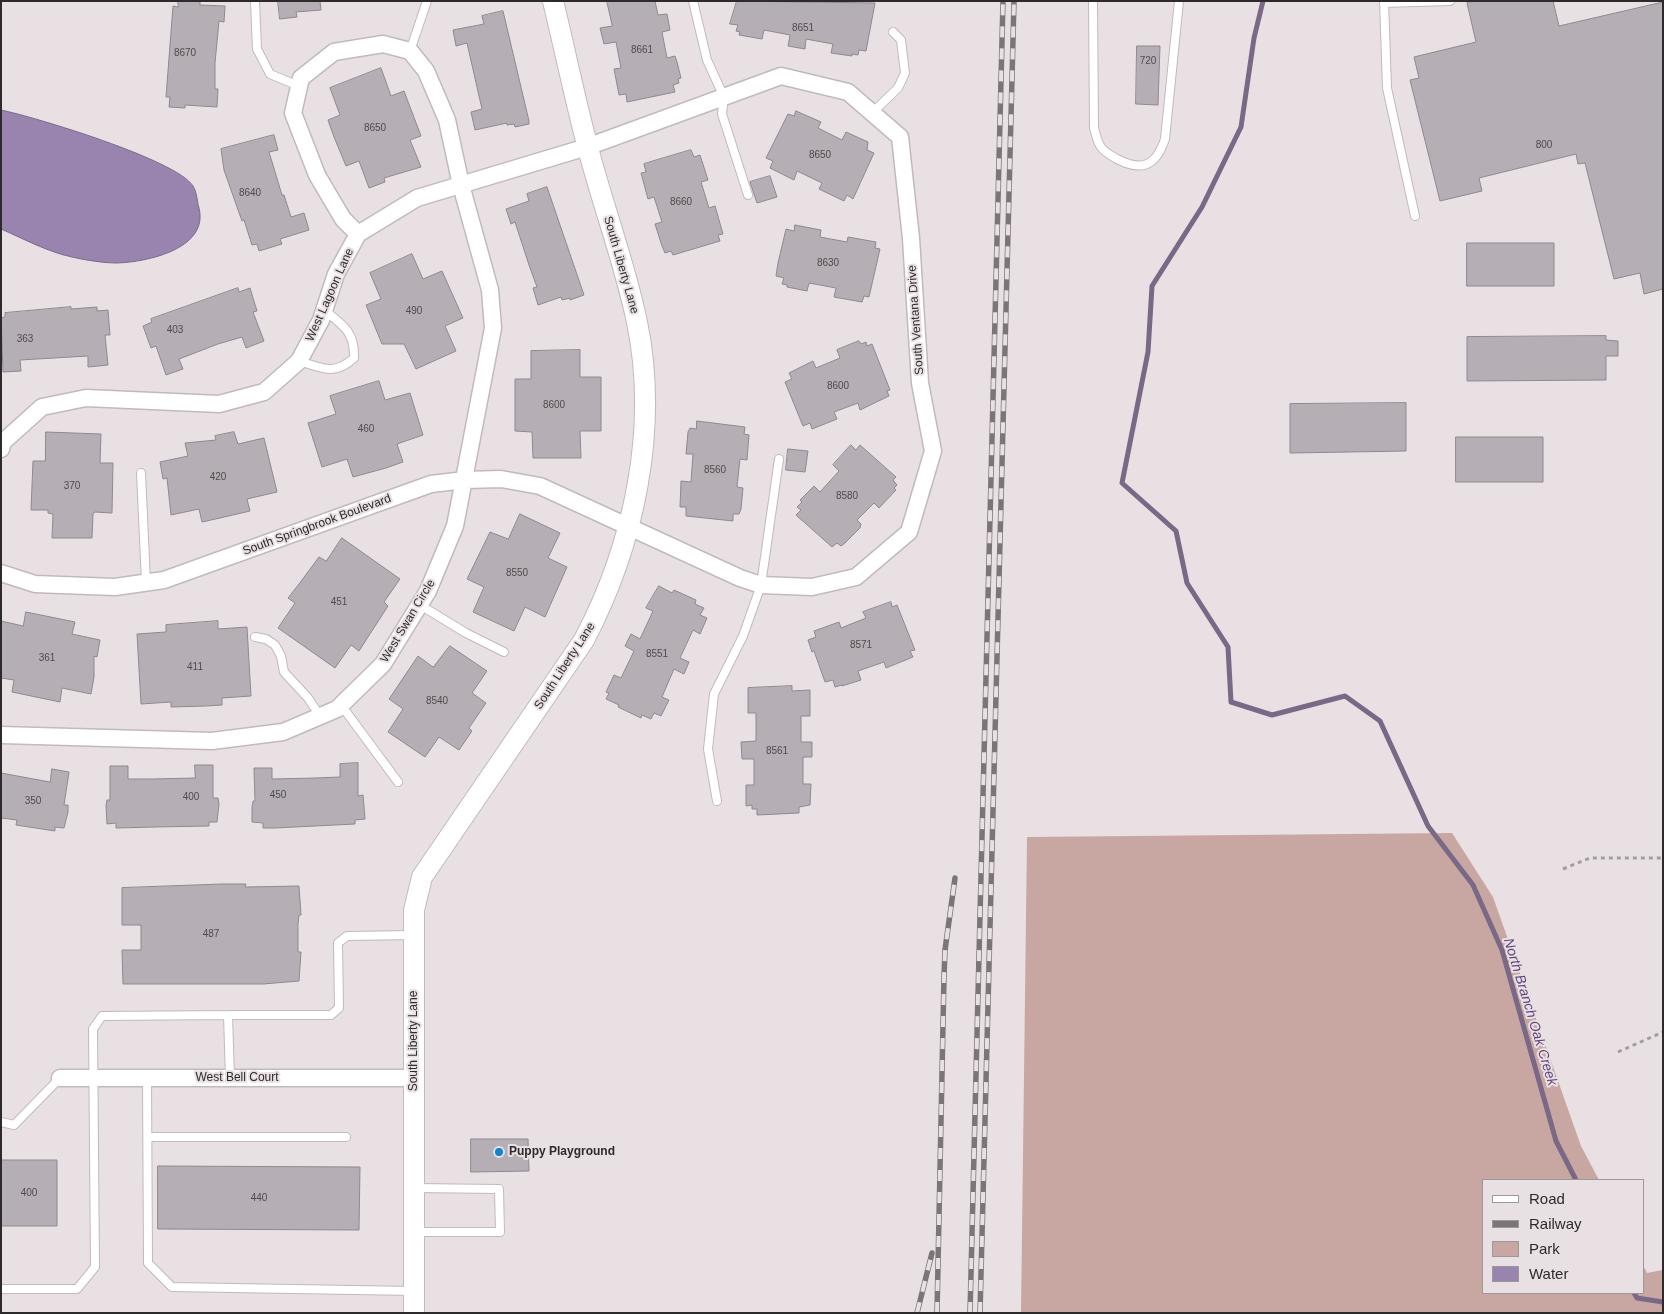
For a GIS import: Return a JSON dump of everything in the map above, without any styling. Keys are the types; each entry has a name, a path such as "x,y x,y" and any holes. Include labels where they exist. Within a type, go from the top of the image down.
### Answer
{"street":[{"name":"South Liberty Lane","path":"414,1313 414,910 422,877 584,640 611,584 638,484 643,442 644,379 637,323 587,147 553,1"},
{"path":"358,234 343,219 317,174 293,113 301,78 334,52 383,44 410,51 426,71 447,120 461,185"},
{"name":"South Ventana Drive","path":"587,147 781,76 848,92 900,137 911,238 920,383 933,451 909,532 856,577 812,588 761,585 740,578 628,526"},
{"name":"West Lagoon Lane","path":"1,449 3,442 42,407 86,398 218,404 264,392 299,361 324,310 336,274 358,234 417,198 587,147"},
{"name":"West Swan Circle","path":"1,735 212,741 283,732 341,705 383,664 428,591 455,526 492,328 490,290 461,185"},
{"name":"South Springbrook Boulevard","path":"1,573 35,584 115,586 164,580 431,484 465,480 501,479 540,486 628,526"},
{"name":"West Bell Court","path":"60,1078 414,1078"}],"lane":[{"path":"255,1 257,49 270,74 299,86"},
{"path":"410,51 427,1"},
{"path":"693,1 707,60 724,97 722,114 748,195"},
{"path":"1093,1 1094,128 1101,147 1110,156 1130,166 1141,167 1152,161 1160,153 1165,139 1179,1"},
{"path":"1415,216 1387,88 1384,2 1450,1"},
{"path":"872,113 898,88 905,73 901,40 892,32"},
{"path":"299,361 328,370 343,368 354,358 355,343 344,327 324,310"},
{"path":"717,801 708,749 714,694 743,636 761,585 779,458"},
{"path":"141,474 146,582"},
{"path":"420,605 466,634 504,652"},
{"path":"255,637 266,639 275,645 281,656 284,672 308,698 320,716"},
{"path":"341,705 398,782"},
{"path":"1,1289 77,1289 95,1267 93,1029 102,1016 332,1015 339,1008 338,943 347,936 414,935"},
{"path":"228,1015 230,1078"},
{"path":"1,1122 14,1125 60,1078"},
{"path":"147,1078 148,1263 172,1286 414,1291"},
{"path":"148,1137 346,1137"},
{"path":"414,1188 499,1189 500,1232 414,1232"}],"path":[{"path":"1563,869 1590,858 1663,858"},
{"path":"1618,1052 1663,1032"}],"green space":[{"path":"1452,833 1493,897 1581,1146 1598,1179 1482,1179 1482,1294 1644,1294 1644,1267 1647,1273 1663,1270 1663,1313 1021,1313 1027,837"}],"water":[{"path":"1,110 43,121 104,141 161,164 182,176 193,186 196,194 200,222 195,234 185,243 159,256 117,263 63,255 1,229"}],"building":[{"path":"178,1 200,1 200,5 225,6 224,22 219,21 215,63 215,89 218,89 217,107 185,105 185,108 169,107 170,97 166,97 173,6 178,7"},
{"path":"278,1 320,1 321,10 296,12 297,17 280,19"},
{"path":"607,1 655,1 658,15 667,14 670,30 662,32 667,58 675,56 681,78 678,79 679,83 673,85 675,92 627,102 626,94 619,95 614,69 621,68 616,42 604,44 600,28 612,26"},
{"path":"737,1 875,3 866,51 859,50 858,55 852,54 852,56 831,53 833,44 806,39 805,49 788,46 790,35 764,30 762,39 739,35 740,32 736,31 738,25 730,24"},
{"path":"1474,1 1553,1 1559,26 1663,2 1663,289 1644,294 1640,273 1614,279 1585,163 1578,164 1576,154 1479,178 1482,191 1440,201 1410,80 1419,78 1414,57 1476,42 1467,3"},
{"path":"503,11 529,124 515,127 514,124 507,125 507,123 475,130 471,112 482,109 467,43 456,46 453,30 484,24 482,16"},
{"path":"1137,46 1160,46 1158,105 1136,104"},
{"path":"381,68 391,96 404,91 421,136 410,140 421,167 384,178 385,182 369,188 359,161 346,166 334,137 328,120 340,115 330,88"},
{"path":"796,111 821,122 818,128 842,140 846,132 868,142 867,150 874,153 853,199 847,195 844,201 819,189 822,183 797,171 794,180 770,168 773,161 766,158 788,114 794,116"},
{"path":"274,135 278,150 269,152 282,195 284,195 291,217 304,213 309,230 280,239 282,244 259,251 257,244 252,245 244,220 242,221 224,170 221,149"},
{"path":"691,150 694,157 700,155 708,180 701,182 709,208 715,206 723,234 718,235 720,241 673,255 671,251 665,253 662,246 655,224 662,222 654,197 648,199 641,173 646,172 644,164"},
{"path":"770,176 777,197 757,203 750,182"},
{"path":"547,187 584,295 570,300 570,298 562,300 561,297 538,305 533,288 537,287 515,222 511,224 506,209 529,201 527,194"},
{"path":"795,225 821,230 820,237 847,242 848,237 876,242 875,248 880,249 869,297 864,296 862,302 834,297 836,288 809,283 807,291 787,287 787,285 782,284 784,278 776,276 778,263 786,229 794,231"},
{"path":"1467,243 1554,243 1554,286 1467,286"},
{"path":"412,254 423,279 442,271 463,318 445,326 456,351 416,369 404,344 382,344 366,305 381,299 370,273"},
{"path":"238,288 239,292 250,288 257,311 253,312 264,341 246,348 242,337 218,344 179,359 183,369 166,375 156,346 151,348 143,326 152,322 151,319"},
{"path":"71,307 71,309 97,307 97,311 108,310 110,335 105,335 108,365 88,367 88,356 20,360 21,371 3,372 1,318 5,317 5,313"},
{"path":"1606,336 1606,340 1618,341 1618,356 1606,356 1606,380 1467,381 1467,337"},
{"path":"859,341 861,344 866,342 867,346 872,344 890,390 887,391 889,396 860,410 858,403 834,412 837,419 812,429 810,423 803,426 785,382 792,379 789,373 813,361 816,368 840,358 837,350"},
{"path":"580,350 580,377 601,377 601,431 580,431 581,458 533,458 532,432 515,431 515,379 531,379 531,351"},
{"path":"379,381 385,400 410,393 423,435 397,444 403,462 386,468 353,477 347,459 322,467 308,423 336,414 330,396"},
{"path":"1406,403 1406,451 1290,453 1290,404"},
{"path":"697,421 745,427 744,434 749,435 747,460 740,459 737,487 743,488 741,509 739,514 733,514 733,521 686,516 686,507 680,507 681,481 691,482 693,454 686,454 688,432 690,428 696,429"},
{"path":"46,432 101,434 100,463 113,463 112,513 95,512 93,514 92,538 52,538 53,514 48,513 48,510 31,510 33,461 45,461"},
{"path":"234,432 238,444 264,438 277,492 247,499 250,511 202,522 199,509 171,515 167,478 163,479 160,462 188,456 185,443 216,440 215,436"},
{"path":"1456,437 1543,437 1543,482 1456,482"},
{"path":"851,445 856,450 860,445 896,477 893,480 897,485 894,488 896,490 879,508 874,503 857,520 861,524 860,528 845,543 841,546 837,543 832,547 796,515 801,510 797,507 802,502 800,500 814,486 820,492 839,471 833,465"},
{"path":"788,449 808,451 805,472 786,470"},
{"path":"520,514 560,533 548,558 567,567 545,617 525,607 514,631 473,612 484,587 467,579 490,532 508,539"},
{"path":"342,538 400,579 384,602 388,606 359,651 351,645 335,668 278,628 295,603 288,598 319,557 326,561"},
{"path":"659,586 672,593 674,590 696,600 695,604 704,608 700,615 707,618 700,634 693,630 680,658 689,662 684,674 674,669 662,697 669,700 661,716 654,713 651,719 642,715 641,718 618,707 619,705 606,699 609,693 606,692 614,675 621,678 634,651 625,646 631,634 640,639 653,611 646,608"},
{"path":"891,602 892,607 897,605 915,650 910,651 913,657 886,668 884,662 858,671 861,680 842,686 835,687 833,680 825,682 808,640 816,637 814,631 839,622 841,628 866,618 863,612"},
{"path":"26,612 75,622 72,634 100,640 97,657 94,656 94,677 91,694 62,688 60,702 12,692 14,680 1,678 1,621 23,626"},
{"path":"218,621 218,629 247,627 251,696 222,698 222,705 171,707 171,702 141,704 137,634 166,632 166,625"},
{"path":"450,646 487,671 472,693 486,703 469,728 472,731 459,750 439,737 425,757 388,732 403,709 389,699 418,656 433,667"},
{"path":"792,686 792,691 810,690 810,716 801,716 801,742 812,742 812,757 803,757 803,784 811,784 810,805 799,807 799,813 757,815 757,809 752,809 752,805 746,806 746,785 754,785 754,759 742,759 741,742 756,741 756,713 748,713 748,688"},
{"path":"358,763 358,796 363,795 365,819 355,820 355,824 275,828 263,828 263,823 252,822 253,801 255,801 254,768 272,768 272,779 340,777 340,764"},
{"path":"195,765 213,765 213,798 218,798 219,804 217,822 209,822 209,826 116,828 116,823 107,824 106,806 107,800 110,800 110,766 128,766 128,779 152,779 195,778"},
{"path":"52,769 69,772 64,805 68,805 68,812 64,828 55,827 55,831 16,825 17,820 1,818 1,773 50,782"},
{"path":"246,884 245,887 299,886 301,915 299,915 298,924 298,952 301,952 299,981 263,984 123,984 122,950 141,950 141,925 122,925 122,888"},
{"name":"Puppy Playground","path":"471,1139 528,1139 529,1171 471,1172"},
{"path":"1,1160 57,1160 57,1226 1,1226"},
{"path":"158,1166 360,1167 359,1230 158,1229"}],"waterway":[{"name":"North Branch Oak Creek","path":"1263,1 1254,38 1241,127 1202,207 1152,286 1148,352 1122,483 1176,531 1187,583 1228,647 1231,702 1272,715 1345,696 1380,721 1428,826 1473,885 1502,950 1556,1141 1575,1179"},
{"name":"North Branch Oak Creek","path":"1635,1294 1637,1298 1663,1302"}],"railway":[{"path":"970,1313 1003,1"},
{"path":"980,1313 1014,1"},
{"path":"937,1313 945,950 955,878"},
{"path":"917,1313 932,1253"}],"place":[{"name":"Puppy Playground","path":"499,1152"}]}
